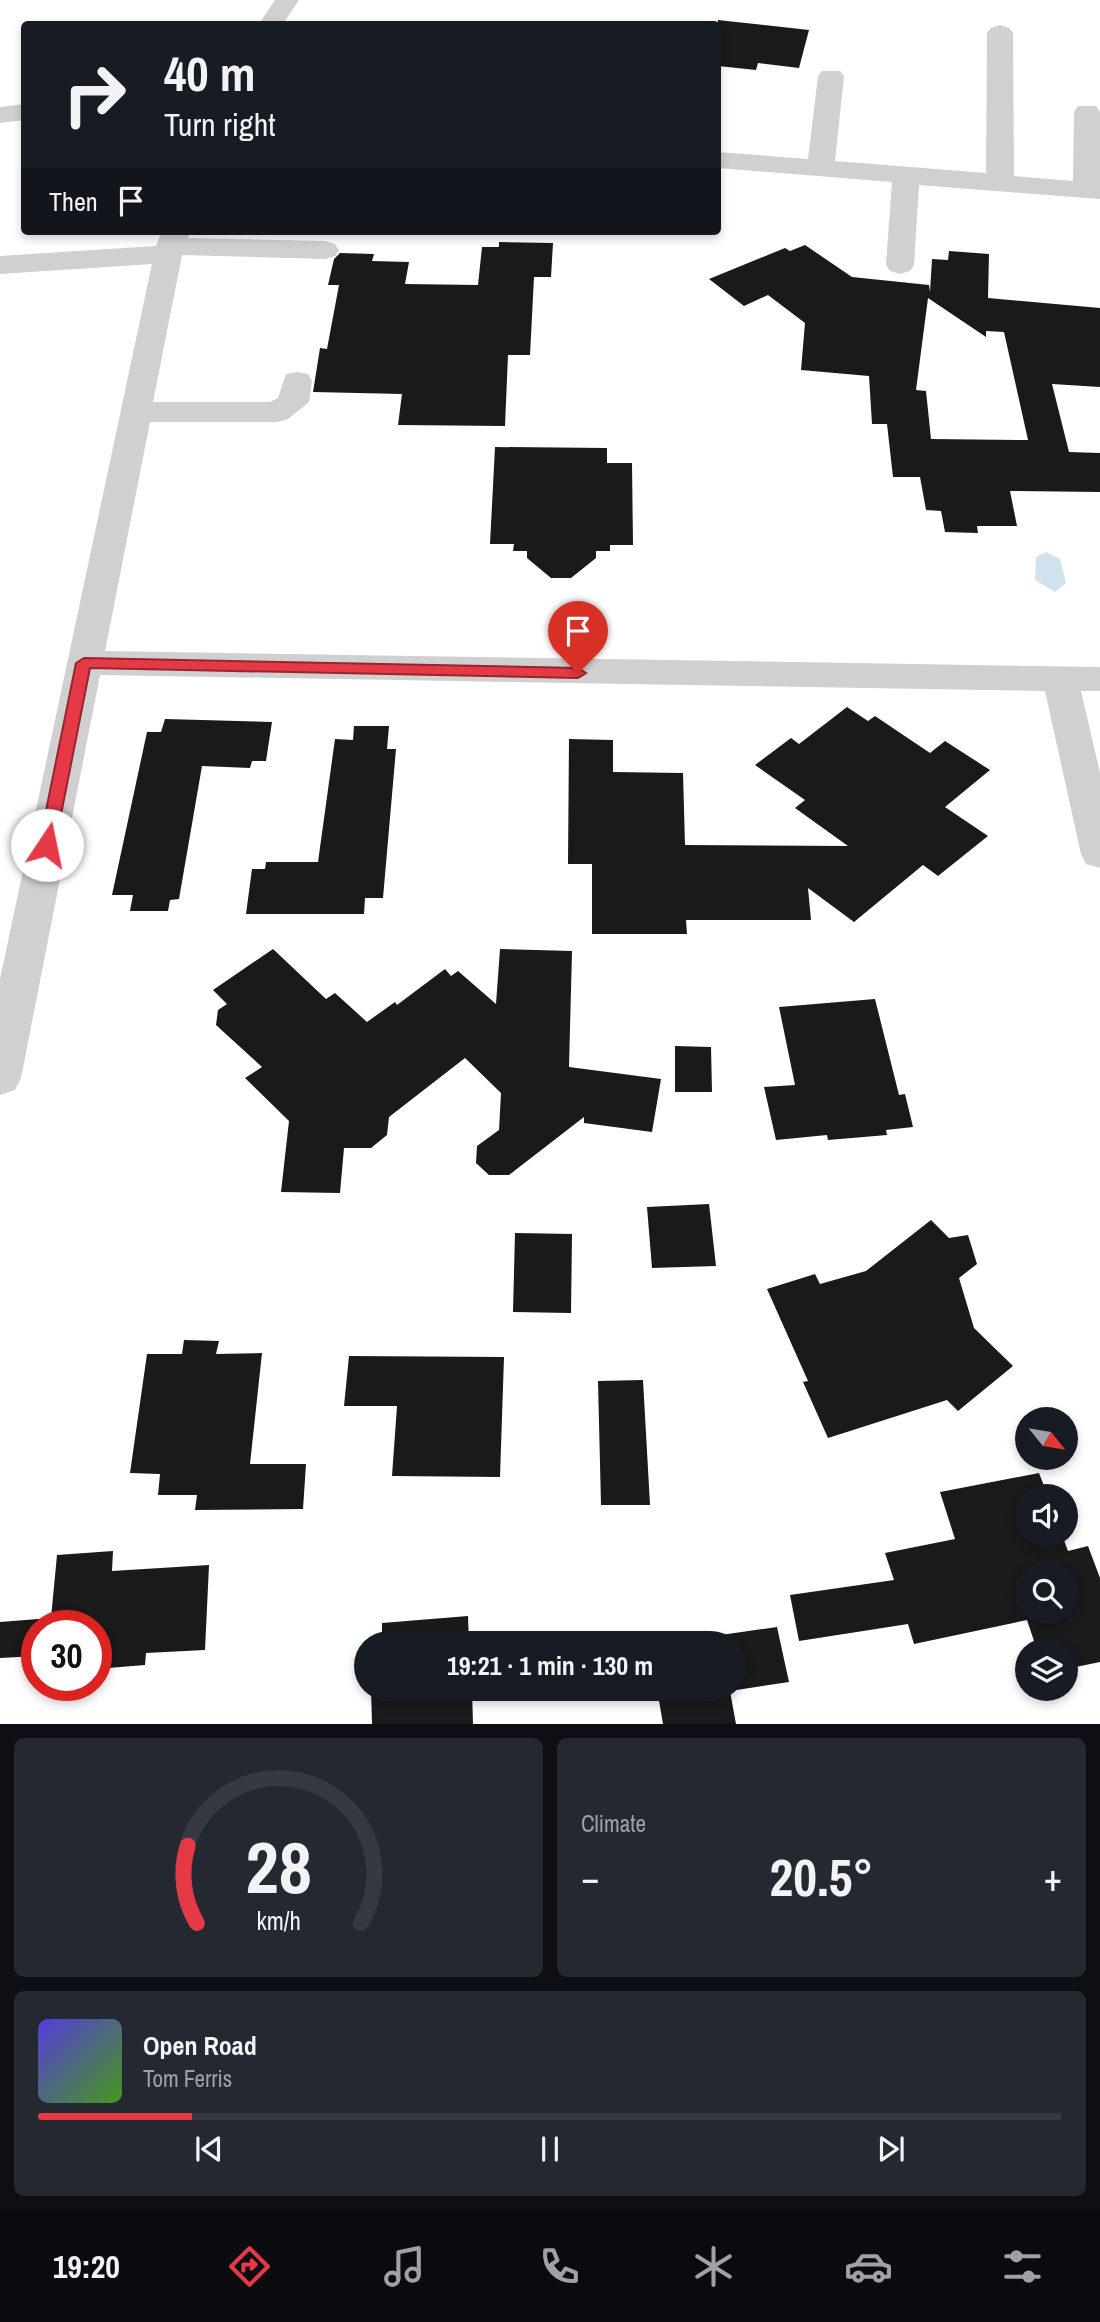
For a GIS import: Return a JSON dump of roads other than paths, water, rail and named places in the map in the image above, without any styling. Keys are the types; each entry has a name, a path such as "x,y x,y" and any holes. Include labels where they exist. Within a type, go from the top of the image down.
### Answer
{"street":[{"path":"273,21 287,0"},
{"path":"1000,33 1000,184"},
{"path":"821,168 831,76"},
{"path":"0,115 21,112"},
{"path":"721,160 1093,190 1087,112"},
{"path":"900,265 906,175"},
{"path":"0,1078 172,244"},
{"path":"0,265 172,244 325,250"},
{"path":"136,412 277,412 293,402 297,382"},
{"path":"84,663 1100,679"},
{"path":"1060,679 1100,854"}],"water":[{"path":"1046,552 1060,559 1066,583 1055,592 1035,580 1036,557"}]}
